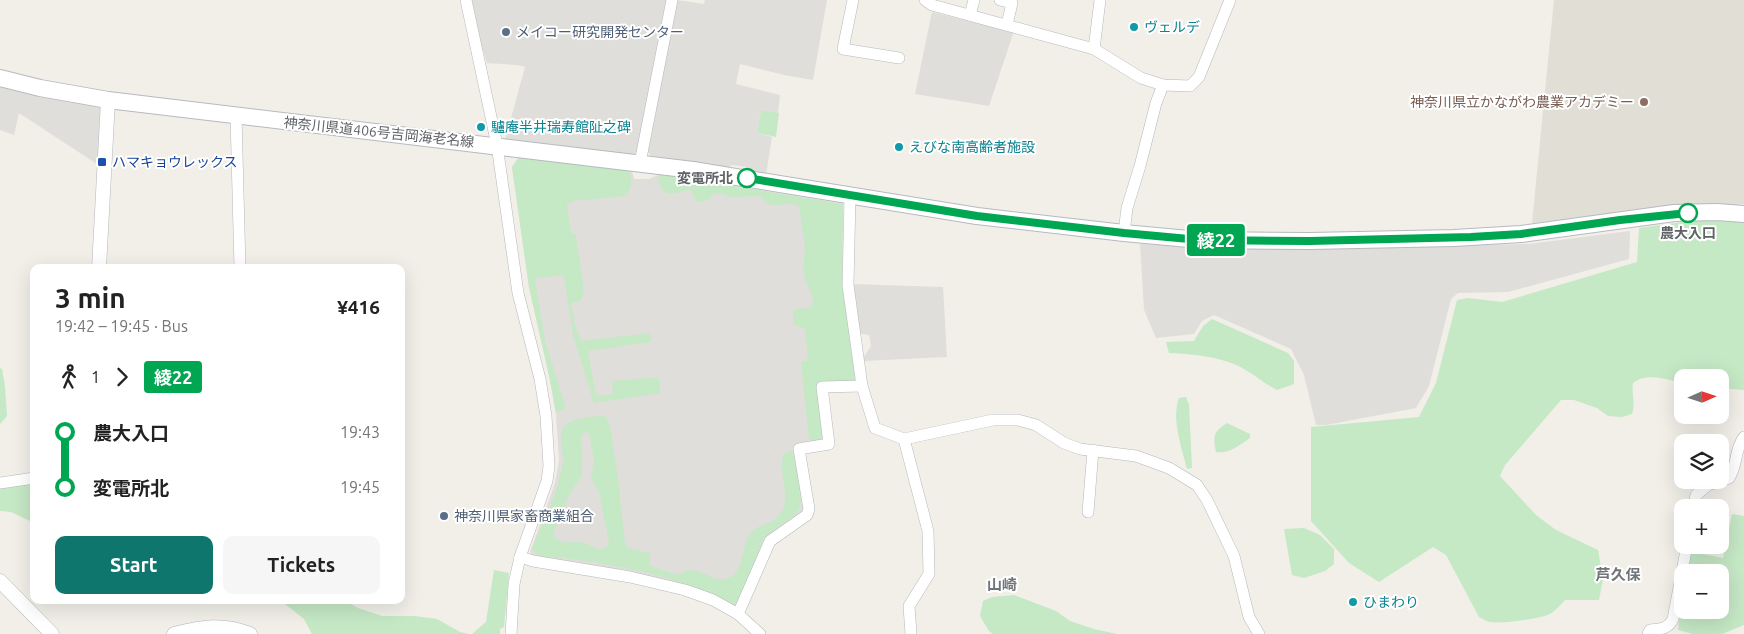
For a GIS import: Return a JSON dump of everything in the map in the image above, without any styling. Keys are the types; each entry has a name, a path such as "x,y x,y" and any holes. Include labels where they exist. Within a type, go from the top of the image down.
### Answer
{"main road":[{"name":"神奈川県道406号吉岡海老名線","path":"0,78 40,88 108,100 640,163 977,216 1200,240 1310,241 1454,238 1521,234 1674,213 1717,212 1744,214"}],"street":[{"path":"466,0 497,145 518,293 540,379 546,416 549,466 547,481 520,557 514,584 511,634"},
{"path":"640,163 672,0"},
{"path":"853,0 843,49 899,58"},
{"path":"925,0 932,4 1094,50 1142,78 1163,85 1190,86 1199,77 1230,0"},
{"path":"970,15 974,0"},
{"path":"1000,0 1012,3 1007,25"},
{"path":"1094,50 1100,0"},
{"path":"1124,233 1127,208 1156,102 1163,85"},
{"path":"99,264 108,100"},
{"path":"236,116 240,264"},
{"path":"850,196 848,285 862,386 875,428 904,439 994,420 1018,420 1036,426 1064,444 1136,456 1170,468 1197,485 1207,500 1234,556 1249,617 1259,634"},
{"path":"738,614 770,541 807,515 810,509 799,449 829,444 822,386 862,386"},
{"path":"1695,499 1696,495 1708,485 1725,481 1729,478 1732,473 1738,445 1744,437"},
{"path":"904,439 930,545 929,574 909,606 912,634"},
{"path":"1088,512 1093,450"},
{"path":"0,483 30,479"},
{"path":"1648,634 1650,630 1670,625 1673,619 1685,554"},
{"path":"520,557 532,562 630,577 685,590 713,600 738,614 760,634"},
{"path":"0,581 52,634"},
{"path":"174,634 195,628 219,626 237,629 250,634"}],"shaded area":[{"path":"471,0 668,0 637,151 633,155 505,140 525,67 487,63 477,30"},
{"path":"677,0 704,4 705,0 827,0 813,80 740,64 736,84 780,95 778,113 761,110 757,133 772,137 766,175 749,171 747,167 732,165 728,168 652,157 648,152"},
{"name":"神奈川県立かながわ農業アカデミー","path":"1554,0 1744,0 1744,204 1532,223"},
{"path":"932,12 1012,32 1013,34 989,106 915,94"},
{"path":"0,83 102,106 100,166 19,113 14,135 0,130"},
{"path":"519,157 632,171 634,179 649,179 660,174 843,204 842,285 819,382 826,438 796,444 806,509 767,539 741,604 733,608 714,597 534,558 530,552 555,483 559,460 556,415 529,287 512,167"},
{"path":"1630,231 1629,259 1508,292 1458,293 1451,299 1429,386 1416,408 1326,425 1316,425 1304,375 1291,349 1214,315 1202,321 1194,334 1156,338 1144,310 1140,244 1269,248 1529,244"},
{"path":"854,284 943,287 947,357 863,361 871,346 869,335 862,334 858,330"}],"green space":[{"path":"761,110 779,113 776,137 757,133"},
{"path":"519,157 627,170 631,176 629,190 625,196 573,201 567,204 571,232 576,235 584,292 580,301 571,303 575,326 581,341 650,333 651,342 588,351 596,396 613,394 612,381 659,377 660,393 594,403 573,335 564,277 563,275 536,278 545,341 565,405 565,409 556,412 529,287 512,167"},
{"path":"660,174 843,204 842,285 860,378 855,382 819,382 824,441 813,442 809,439 801,362 808,360 805,329 793,324 793,309 809,308 813,304 812,294 806,283 803,267 805,248 799,206 794,204 770,204 765,202 760,196 730,197 718,193 708,200 697,202 692,191 668,193 662,190 658,178"},
{"path":"1726,216 1744,217 1744,390 1729,389 1729,369 1674,369 1674,381 1651,377 1633,383 1634,406 1632,414 1622,417 1608,416 1597,408 1574,400 1561,400 1505,465 1500,476 1536,515 1556,530 1598,550 1603,579 1599,600 1565,600 1552,613 1545,616 1511,622 1489,622 1479,617 1446,555 1433,547 1379,582 1349,563 1311,521 1311,427 1419,417 1436,383 1457,300 1468,298 1502,302 1637,262 1639,228"},
{"path":"1212,319 1288,353 1294,361 1294,384 1277,390 1236,365 1198,355 1169,353 1166,342 1194,341 1203,326"},
{"path":"0,368 2,369 5,386 7,416 0,424"},
{"path":"1186,397 1189,405 1192,468 1187,469 1178,434 1176,415 1179,398"},
{"path":"604,416 607,418 610,426 625,544 628,548 650,553 650,566 678,575 692,570 714,578 725,579 736,572 747,540 753,530 777,518 781,513 785,496 782,462 784,453 791,450 796,459 801,495 800,508 794,516 764,537 739,602 732,605 702,590 648,573 594,562 540,556 535,553 532,548 561,472 563,461 562,430 571,421","holes":["586,432 589,434 594,460 591,478 599,492 609,543 606,548 601,549 584,543 558,540 555,538 554,532 568,497 582,475 581,437"]},
{"path":"1227,423 1250,434 1250,438 1226,452 1216,452 1215,435"},
{"path":"30,478 30,521 11,512 0,511 0,485"},
{"path":"1732,514 1744,516 1744,625 1722,634 1693,634 1678,630 1679,619 1729,619 1729,564 1686,564 1687,554 1702,554 1723,558 1724,554 1729,554 1729,529"},
{"path":"1304,528 1320,535 1334,549 1334,564 1325,571 1304,578 1292,575 1284,529"},
{"path":"494,570 509,573 504,627 500,629 500,634 472,634 486,622"},
{"path":"1014,595 1056,611 1070,621 1117,634 993,634 980,616 983,601 992,597"},
{"path":"285,604 350,604 382,616 415,616 437,619 460,632 469,634 312,634 304,619"}],"bus line":[{"name":"綾22","path":"747,178 977,216 1200,240 1310,241 1454,238 1521,234 1674,213 1688,213"}],"place":[{"name":"ヴェルデ","path":"1134,27"},
{"name":"メイコー研究開発センター","path":"506,32"},
{"name":"神奈川県立かながわ農業アカデミー","path":"1644,102"},
{"name":"驢庵半井瑞寿館阯之碑","path":"481,127"},
{"name":"えびな南高齢者施設","path":"899,147"},
{"name":"ハマキョウレックス","path":"102,162"},
{"name":"変電所北","path":"747,178"},
{"name":"農大入口","path":"1688,213"},
{"name":"神奈川県家畜商業組合","path":"444,516"},
{"name":"ひまわり","path":"1353,602"}],"district":[{"name":"芦久保","path":"1618,574"},
{"name":"山崎","path":"1002,584"}]}
